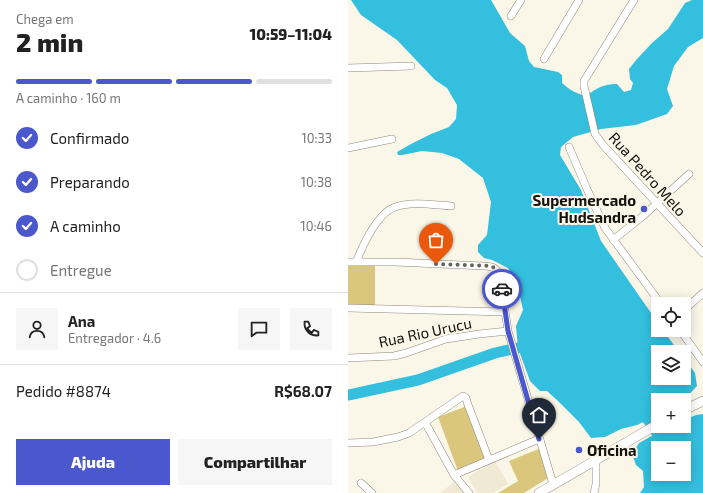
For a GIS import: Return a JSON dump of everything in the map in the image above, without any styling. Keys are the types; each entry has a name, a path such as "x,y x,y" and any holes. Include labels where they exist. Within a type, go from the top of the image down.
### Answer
{"main road":[{"path":"691,406 703,400"},
{"path":"539,493 651,428"}],"street":[{"path":"511,16 521,0"},
{"path":"544,59 579,0"},
{"name":"Rua Pedro Melo","path":"634,0 584,81 596,134 603,145 703,253"},
{"path":"348,68 411,66"},
{"path":"348,148 392,139"},
{"path":"570,147 605,228 656,297"},
{"path":"613,240 643,216 689,174"},
{"path":"356,262 363,243 370,231 384,214 394,207 408,204 451,206"},
{"path":"348,262 394,262 491,266 495,268 500,277 508,331 553,484"},
{"path":"691,304 703,293"},
{"path":"348,308 505,312"},
{"name":"Rua Rio Urucu","path":"348,358 394,356 446,339 508,331"},
{"path":"685,337 703,362"},
{"path":"348,443 373,442 398,437 409,433 463,396 466,398 489,460"},
{"path":"425,422 454,475 469,493"},
{"path":"454,475 539,439"},
{"path":"594,493 596,484 596,461"},
{"path":"361,483 372,493"}],"shaded area":[{"path":"348,265 375,265 375,305 348,305"},
{"path":"467,406 487,460 458,471 438,417"},
{"path":"541,448 548,478 524,493 498,493 518,481 509,461"},
{"path":"495,461 508,484 493,493 477,493 468,477"},
{"path":"454,482 465,493 440,493"}],"water":[{"path":"351,0 491,0 510,33 525,46 529,61 534,67 558,72 562,75 562,83 568,88 586,96 597,89 608,85 617,84 624,92 631,90 633,83 630,79 629,69 637,59 668,29 685,3 692,0 703,0 703,38 688,47 674,66 667,89 673,106 667,114 636,125 601,129 573,137 561,147 560,155 581,190 601,241 651,313 651,337 668,337 674,345 651,345 651,385 691,385 691,368 695,373 697,386 690,393 651,393 651,418 637,425 621,429 605,437 591,438 579,422 558,401 547,391 540,391 530,381 518,348 516,326 523,310 517,282 508,268 492,260 484,258 478,252 478,245 487,235 491,202 483,178 459,159 442,153 422,151 398,155 397,152 431,134 449,127 456,119 457,105 447,88 435,80 397,40 361,15"},
{"path":"703,414 703,493 640,493 644,487 643,471 636,465 632,454 639,443 657,433 691,433 691,417"}],"waterway":[{"path":"348,395 418,380 495,353 518,348"},
{"path":"640,408 651,424"}],"way so far":[{"path":"436,264 491,266 495,268 500,277 502,289"}],"place":[{"name":"Supermercado Hudsandra","path":"644,209"},
{"name":"Oficina","path":"579,450"}],"route":[{"path":"502,289 508,331 539,439"}]}
